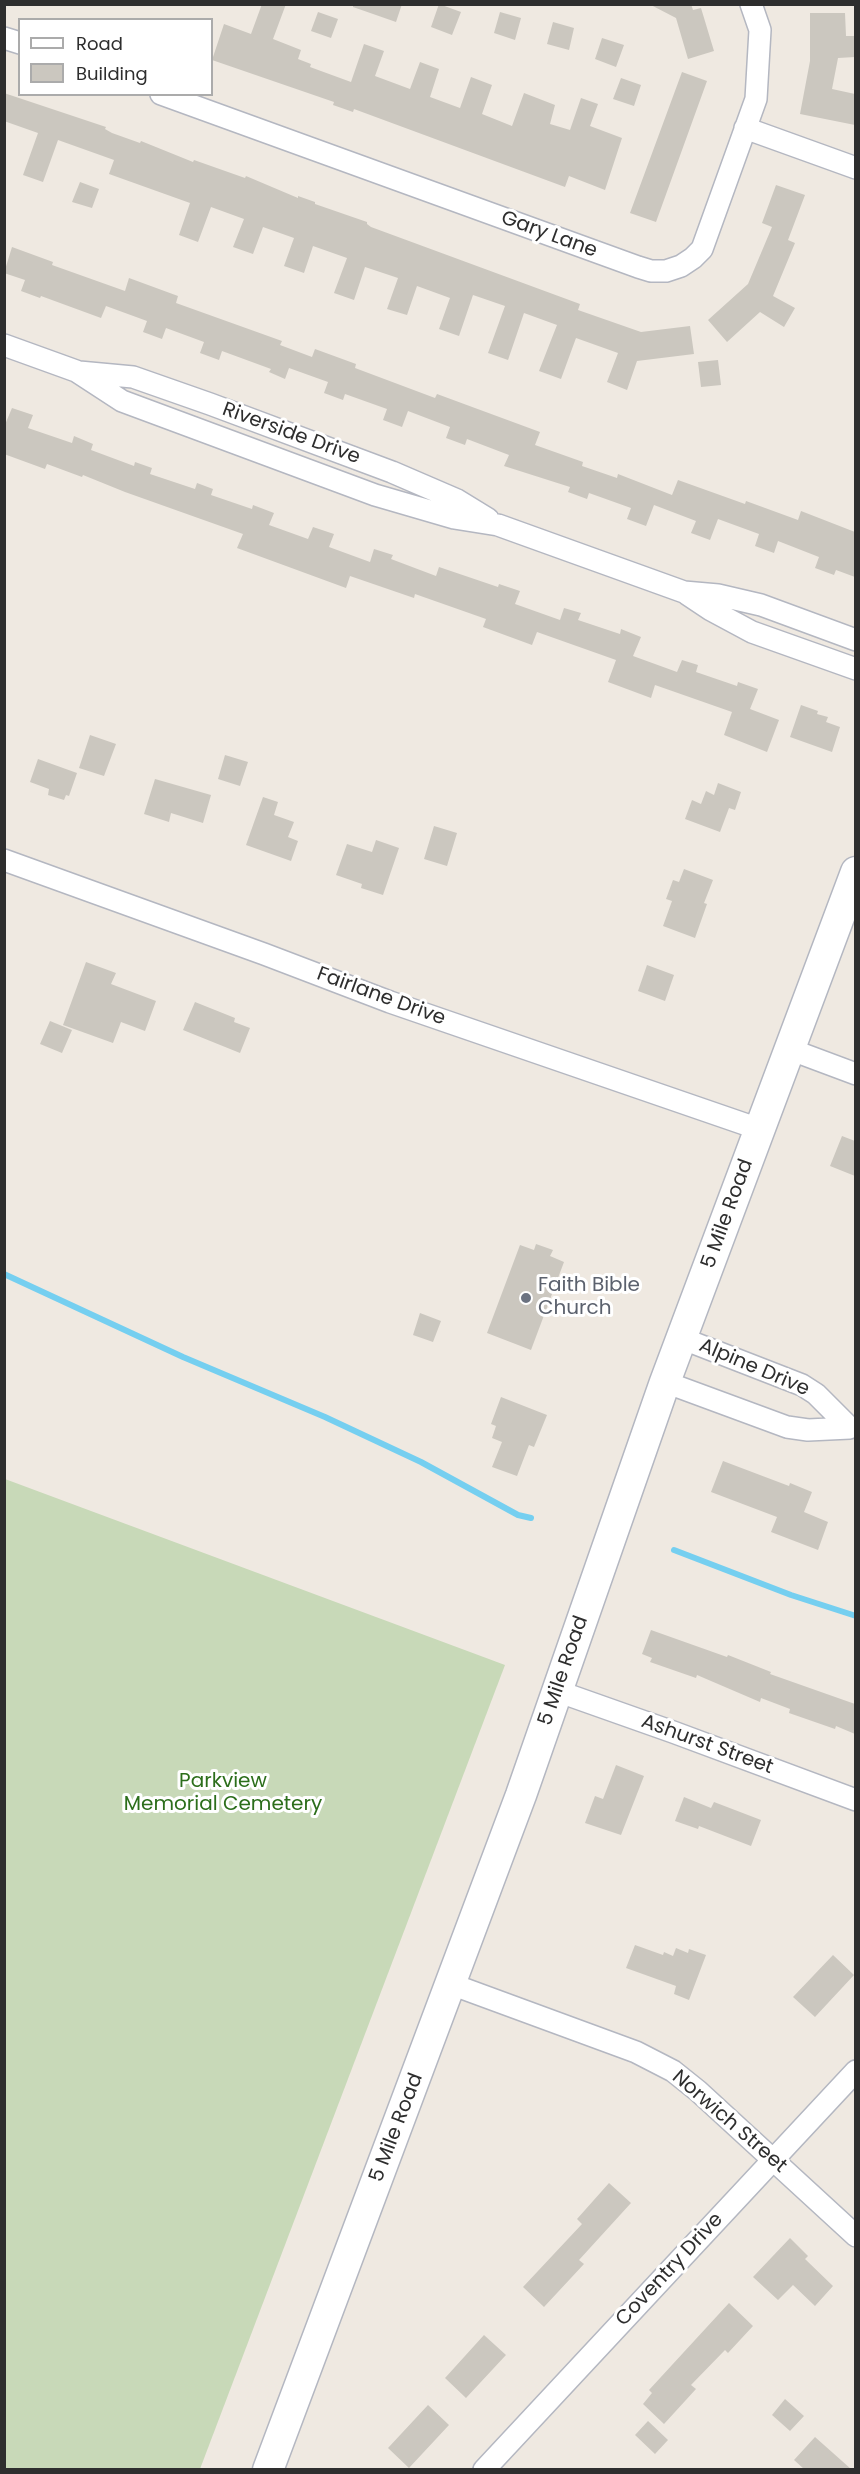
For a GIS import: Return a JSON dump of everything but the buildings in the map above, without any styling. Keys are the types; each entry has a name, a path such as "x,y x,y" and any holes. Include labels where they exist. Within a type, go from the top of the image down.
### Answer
{"main road":[{"name":"5 Mile Road","path":"268,2469 452,1984 665,1382 855,872"}],"street":[{"name":"Gary Lane","path":"167,96 651,271 666,271 681,266 702,249 756,99 760,30 751,4"},
{"path":"745,128 855,168"},
{"name":"Riverside Drive","path":"4,345 76,371 122,401 364,492 454,518 498,525 684,592 711,610 752,632 855,669"},
{"name":"Riverside Drive","path":"76,371 133,377 210,404 392,472 457,500 498,525"},
{"name":"Riverside Drive","path":"684,592 718,595 761,605 855,639"},
{"name":"Fairlane Drive","path":"4,860 390,1002 759,1128"},
{"path":"789,1048 855,1074"},
{"name":"Alpine Drive","path":"681,1338 802,1385 816,1394 853,1429"},
{"name":"Alpine Drive","path":"665,1382 787,1427 808,1430 853,1429"},
{"name":"Ashurst Street","path":"557,1692 673,1732 855,1800"},
{"name":"Norwich Street","path":"452,1984 654,2060 698,2091 855,2236"},
{"name":"Coventry Drive","path":"484,2469 855,2071"}],"green space":[{"name":"Parkview Memorial Cemetery","path":"5,1479 505,1665 200,2469 5,2469"}],"waterway":[{"path":"4,1274 183,1357 325,1417 421,1462 518,1515 531,1518"},
{"path":"674,1550 791,1595 856,1616"}],"place":[{"name":"Faith Bible Church","path":"526,1298"}]}
